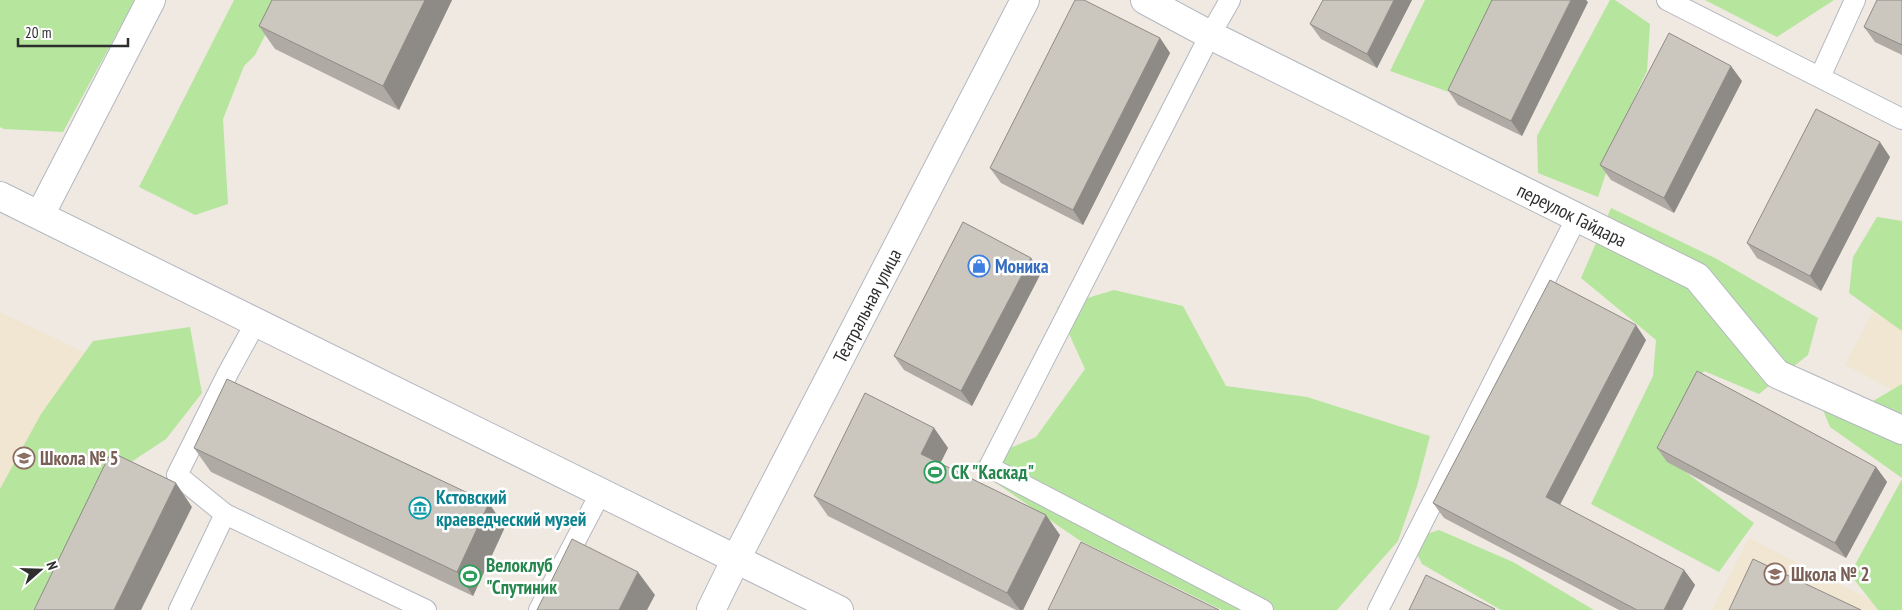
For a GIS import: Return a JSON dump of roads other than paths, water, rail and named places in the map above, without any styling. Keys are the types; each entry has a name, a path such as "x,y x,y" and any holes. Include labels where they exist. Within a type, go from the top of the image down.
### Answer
{"street":[{"path":"40,215 151,0"},
{"name":"Театральная улица","path":"711,610 736,558 1025,0"},
{"name":"переулок Гайдара","path":"1145,0 1210,35 1697,277 1777,374 1902,430"},
{"path":"0,196 839,610"}],"lane":[{"path":"1230,0 1210,35 989,468 1263,610"},
{"path":"1667,0 1902,119"},
{"path":"1820,77 1856,0"},
{"path":"1378,610 1577,217"},
{"path":"256,322 177,475 225,514 426,610"},
{"path":"539,610 601,492"},
{"path":"180,610 225,514"}],"place":[{"name":"Моника","path":"979,266"},
{"name":"Школа № 5","path":"24,458"},
{"name":"СК \"Каскад\"","path":"935,472"},
{"name":"Кстовский краеведческий музей","path":"420,508"},
{"name":"Школа № 2","path":"1775,574"},
{"name":"Велоклуб \"Спутиник","path":"470,576"}]}
